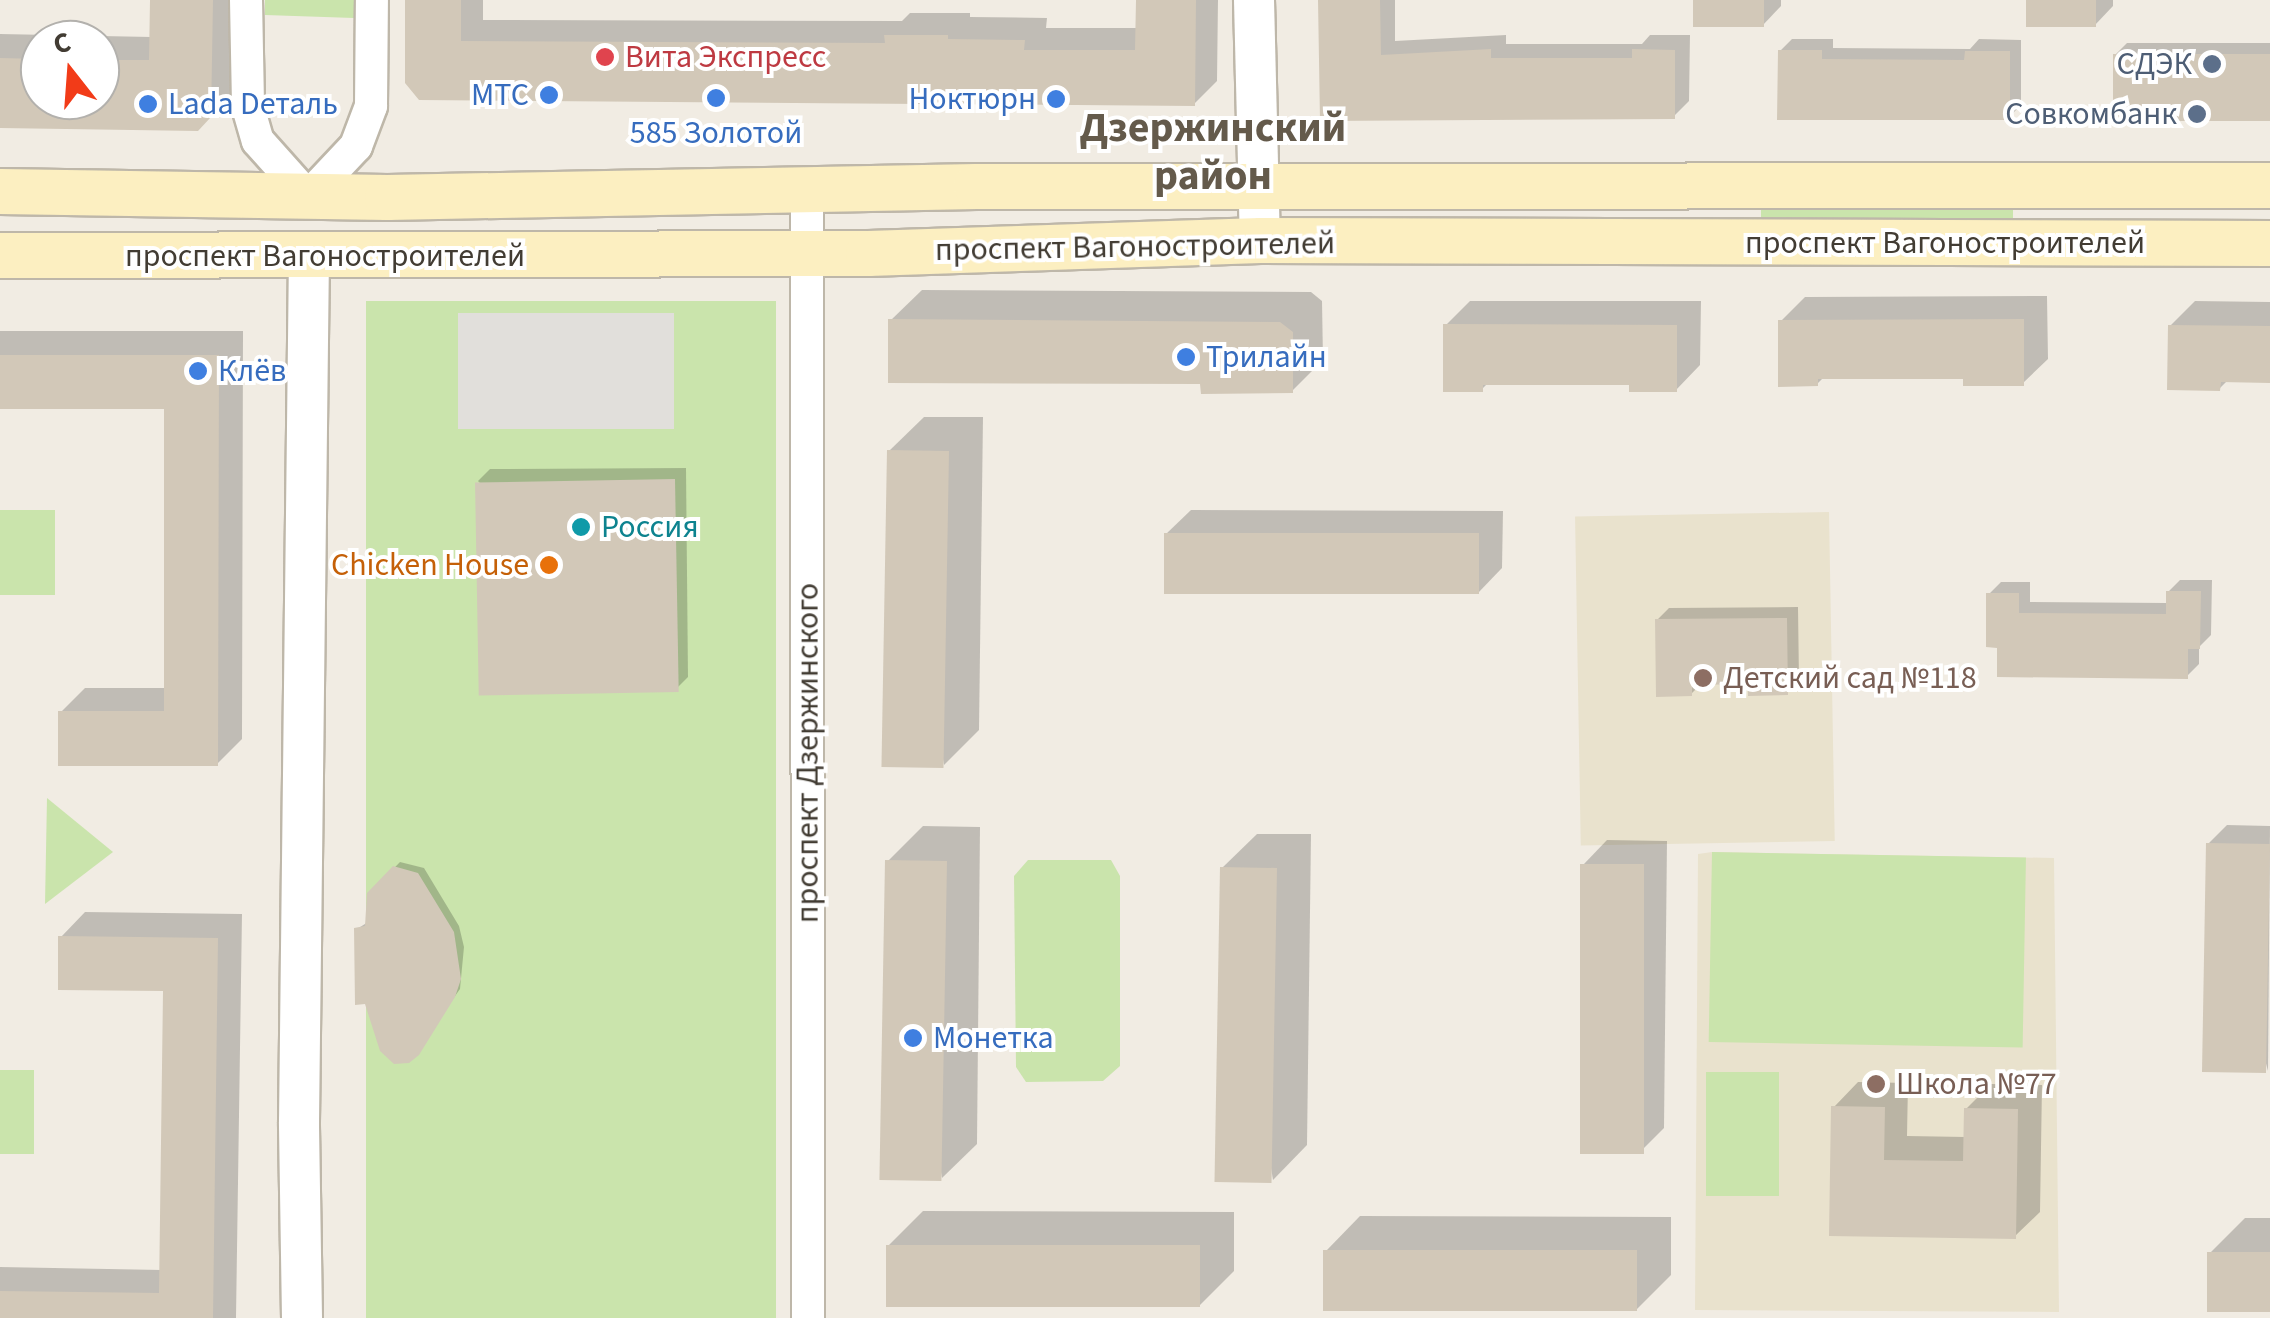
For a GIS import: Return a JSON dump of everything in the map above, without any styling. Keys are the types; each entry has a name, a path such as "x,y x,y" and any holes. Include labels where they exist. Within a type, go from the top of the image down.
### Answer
{"main road":[{"name":"проспект Вагоностроителей","path":"0,191 308,197 806,188 2270,185"},
{"path":"308,197 310,256"},
{"name":"проспект Вагоностроителей","path":"0,256 809,252 1260,240 2270,243"}],"street":[{"path":"246,0 248,107 258,142 308,197 356,146 371,106 372,0"},
{"path":"1254,0 1260,240"},
{"name":"проспект Дзержинского","path":"806,188 808,1318"},
{"path":"302,1318 299,1122 310,256"}],"shaded area":[{"path":"458,313 674,313 674,429 458,429"},
{"name":"Детский сад №118","path":"1829,512 1835,841 1581,845 1575,516"},
{"name":"Школа №77","path":"1698,854 2054,858 2059,1312 1695,1310"}],"green space":[{"path":"265,0 354,0 354,18 265,15"},
{"path":"1761,199 2013,199 2013,223 1761,223"},
{"path":"366,301 776,301 776,1318 366,1318"},
{"path":"0,510 55,510 55,595 0,595"},
{"path":"47,798 113,852 45,904"},
{"path":"1712,852 2026,857 2023,1047 1709,1042"},
{"path":"1028,860 1111,860 1120,876 1120,1066 1103,1081 1026,1082 1016,1067 1014,876"},
{"path":"0,1070 34,1070 34,1154 0,1154"},
{"path":"1706,1072 1779,1072 1779,1196 1706,1196"}],"building":[{"path":"150,0 213,0 211,117 198,131 0,128 0,58 20,58 20,120 120,120 120,60 149,60"},
{"path":"405,0 461,0 461,41 885,43 884,35 948,35 948,39 1025,40 1024,50 1135,50 1136,0 1196,0 1195,106 419,100 405,83"},
{"path":"1318,0 1380,0 1381,55 1491,49 1491,58 1632,58 1632,49 1675,50 1675,119 1320,121"},
{"path":"1693,0 1764,0 1764,27 1693,27"},
{"path":"2026,0 2096,0 2096,27 2026,27"},
{"path":"1778,50 1822,50 1822,59 1964,60 1965,51 2010,51 2010,120 1777,120"},
{"path":"2113,54 2270,54 2270,121 2113,121"},
{"path":"888,319 1280,322 1293,332 1293,393 1201,394 1200,384 888,383"},
{"path":"2024,319 2024,386 1963,386 1963,379 1818,379 1818,386 1778,387 1778,320"},
{"path":"1443,324 1677,325 1677,392 1629,392 1629,385 1483,385 1483,392 1443,392"},
{"path":"2168,325 2270,326 2270,383 2221,382 2220,391 2167,390"},
{"path":"0,355 219,355 218,766 58,766 58,711 164,711 164,409 0,409"},
{"path":"887,450 949,451 943,768 881,767"},
{"path":"675,479 679,692 479,695 475,482"},
{"path":"1164,533 1479,533 1479,594 1164,594"},
{"path":"2166,591 2201,591 2200,649 2188,649 2188,679 1997,677 1997,648 1986,647 1986,593 2019,593 2019,613 2166,614"},
{"path":"1787,618 1788,695 1748,696 1748,684 1692,685 1692,696 1656,697 1655,619"},
{"path":"2206,843 2270,844 2266,1073 2202,1072"},
{"path":"885,860 947,861 941,1181 879,1180"},
{"path":"1580,864 1644,864 1644,1154 1580,1154"},
{"path":"393,866 418,873 454,932 461,979 455,997 419,1055 409,1063 394,1064 380,1051 365,1004 355,1005 354,928 365,926 367,893"},
{"path":"1220,867 1277,868 1271,1183 1215,1182"},
{"path":"58,936 218,938 213,1318 0,1318 0,1291 159,1293 163,991 58,990"},
{"path":"1831,1106 1885,1107 1884,1160 1963,1161 1964,1108 2018,1109 2016,1239 1829,1236"},
{"path":"886,1245 1200,1245 1200,1307 886,1307"},
{"path":"1323,1250 1637,1250 1637,1311 1323,1311"},
{"path":"2207,1252 2270,1252 2270,1312 2207,1312"}],"place":[{"name":"Вита Экспресс","path":"605,57"},
{"name":"СДЭК","path":"2212,64"},
{"name":"МТС","path":"549,95"},
{"name":"585 Золотой","path":"716,98"},
{"name":"Ноктюрн","path":"1056,99"},
{"name":"Lada Dеталь","path":"148,104"},
{"name":"Совкомбанк","path":"2197,114"},
{"name":"Трилайн","path":"1186,357"},
{"name":"Клёв","path":"198,371"},
{"name":"Россия","path":"581,527"},
{"name":"Chicken House","path":"549,565"},
{"name":"Детский сад №118","path":"1703,678"},
{"name":"Монетка","path":"913,1038"},
{"name":"Школа №77","path":"1876,1084"}],"district":[{"name":"Дзержинский район","path":"1213,152"}]}
